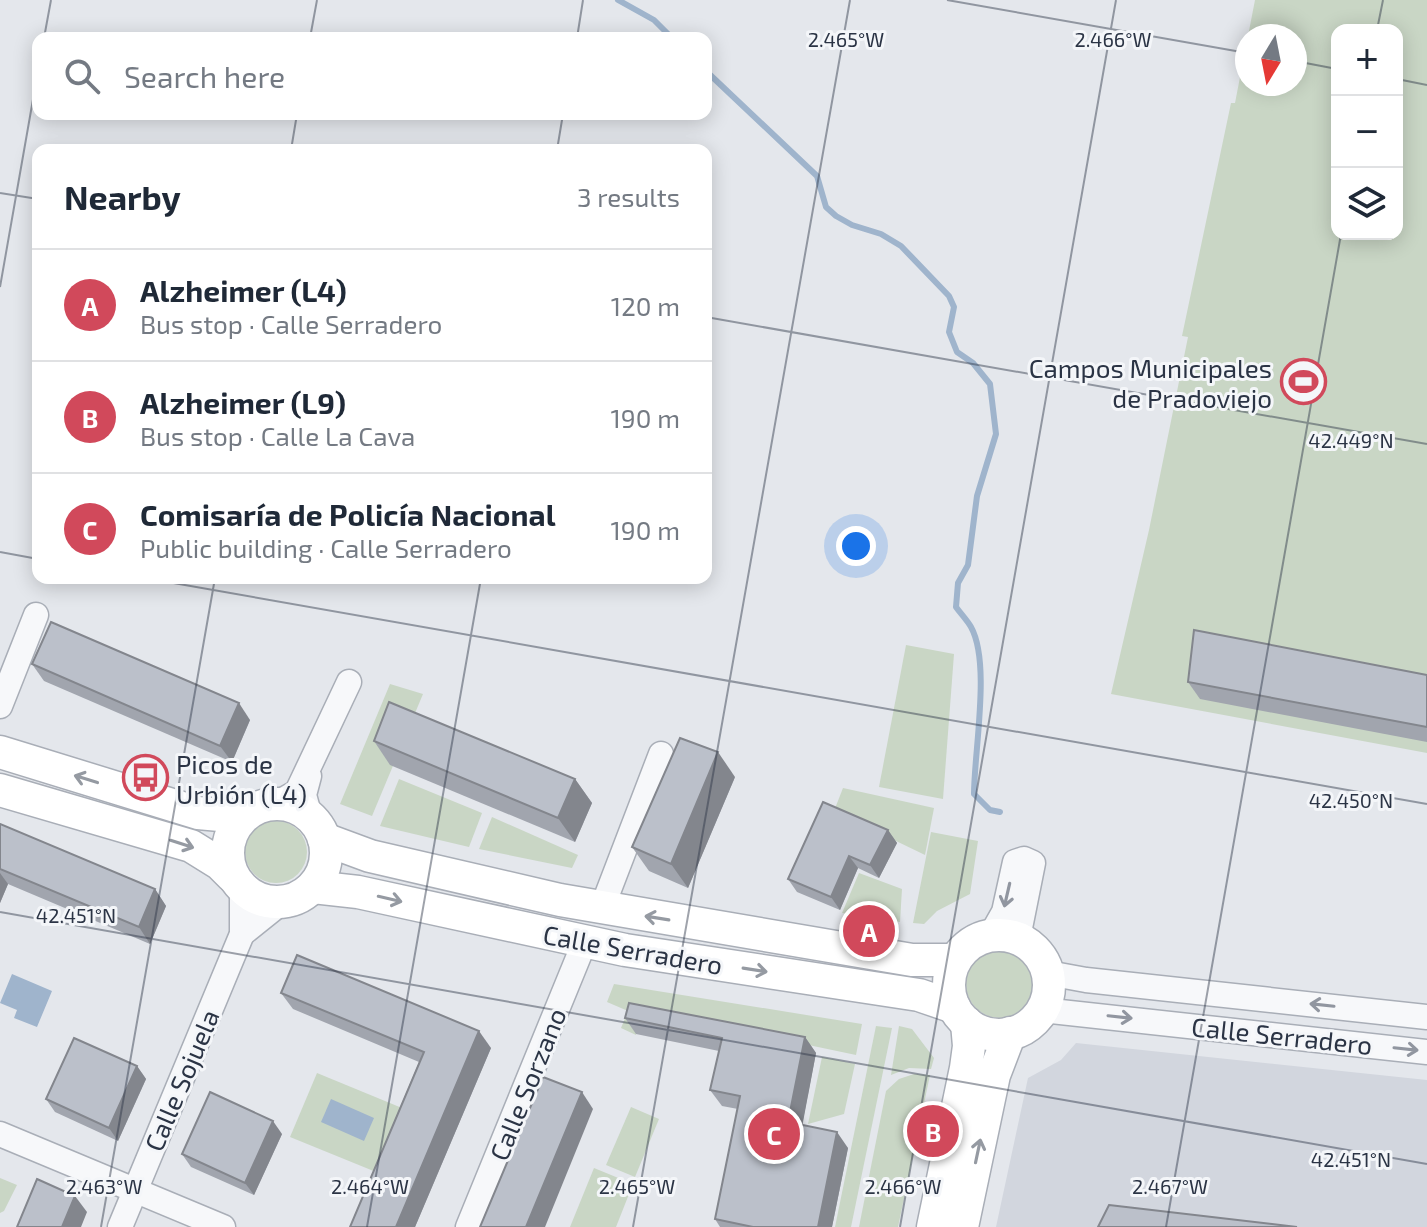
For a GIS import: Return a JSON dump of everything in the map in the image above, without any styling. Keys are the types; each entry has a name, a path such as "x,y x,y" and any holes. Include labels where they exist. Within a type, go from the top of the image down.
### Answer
{"main road":[{"path":"0,752 198,813 242,817"},
{"path":"0,790 191,846 220,864 237,882 254,897 282,902 313,887 325,864 317,828 299,809 276,804 263,806 242,817 228,845 228,860 237,882"},
{"name":"Calle Serradero","path":"317,828 370,856 602,908 912,960 955,960"},
{"name":"Calle Serradero","path":"313,887 358,892 585,941 919,995 961,1015"},
{"path":"933,1227 969,1046 949,983 955,960 964,948 991,935 1007,935 1023,941 1039,954 1048,973 1049,992 1042,1010 1028,1025 1010,1033 987,1033 961,1015"},
{"path":"962,1227 994,1075 1010,1033"}],"street":[{"path":"0,706 36,615"},
{"path":"276,804 297,792 349,682"},
{"path":"602,908 661,754"},
{"path":"312,762 304,795 317,828"},
{"path":"991,935 1004,912 1015,862 1024,859 1033,863 1020,928 1023,941"},
{"name":"Calle Sojuela","path":"120,1227 242,934 237,882"},
{"name":"Calle Sojuela","path":"242,934 282,902"},
{"name":"Calle Sorzano","path":"468,1227 585,941"},
{"name":"Calle Serradero","path":"1048,973 1086,980 1427,1017"},
{"name":"Calle Serradero","path":"1042,1010 1427,1052"},
{"path":"0,1134 223,1227"}],"shaded area":[{"path":"1076,1043 1427,1080 1427,1227 996,1227 1028,1078 1061,1060"}],"green space":[{"name":"Campos Municipales de Pradoviejo","path":"1255,0 1427,0 1427,753 1111,694 1149,530 1188,337 1182,336 1231,103 1235,103 1236,96 1307,96 1307,24 1250,24"},
{"path":"906,645 954,654 943,799 879,787"},
{"path":"390,684 423,694 372,816 340,804"},
{"path":"399,779 482,813 469,847 380,826"},
{"path":"843,788 934,808 925,855 834,811"},
{"path":"492,817 578,855 572,868 479,849"},
{"path":"276,821 288,823 298,830 305,840 305,864 298,874 288,881 276,883 264,881 254,874 247,864 245,852 247,840 254,830 264,823"},
{"path":"931,832 978,841 970,894 937,911 924,924 913,923"},
{"path":"859,873 902,889 900,922 842,913"},
{"path":"1007,950 1028,965 1034,984 1032,997 1024,1008 1007,1018 993,1018 976,1008 968,997 966,977 976,960 987,952"},
{"path":"614,984 862,1024 856,1055 737,1030 639,1018 636,1035 621,1028 628,1011 607,1002"},
{"path":"876,1026 892,1028 851,1227 835,1227"},
{"path":"899,1026 912,1029 934,1058 931,1069 909,1068 891,1075"},
{"path":"822,1057 855,1064 844,1114 808,1124"},
{"path":"317,1073 402,1108 376,1172 290,1137"},
{"path":"914,1074 930,1075 898,1227 859,1227 886,1091 899,1079"},
{"path":"631,1107 659,1119 635,1177 606,1165"},
{"path":"594,1168 633,1184 616,1227 570,1227"},
{"path":"0,1178 17,1185 0,1213"}],"water":[{"path":"12,974 52,991 37,1027 14,1018 17,1010 0,1003"},
{"path":"331,1099 374,1118 364,1141 321,1122"}],"building":[{"path":"51,622 239,703 220,746 32,664"},
{"path":"1194,630 1427,675 1427,727 1188,682"},
{"path":"389,702 575,779 558,818 374,741"},
{"path":"680,738 718,752 671,864 632,847"},
{"path":"823,802 888,830 870,865 849,856 831,897 788,879"},
{"path":"0,824 155,889 139,927 0,869"},
{"path":"297,955 479,1031 396,1227 350,1227 424,1052 281,993"},
{"path":"629,1003 805,1037 788,1122 837,1132 818,1227 753,1227 715,1219 740,1096 710,1090 722,1038 625,1018"},
{"path":"74,1038 137,1066 109,1128 46,1099"},
{"path":"543,1077 582,1092 526,1227 480,1227"},
{"path":"210,1092 273,1121 245,1183 182,1154"},
{"path":"37,1179 75,1196 62,1227 17,1227"},
{"path":"1109,1205 1297,1227 1098,1227"}],"waterway":[{"path":"618,0 654,20 666,32"},
{"path":"712,77 817,176 826,207 852,225 881,234 901,246 949,296 954,307 949,332 957,352 973,363 990,384 996,434 977,496 968,565 958,583 956,607 971,627 980,662 974,794 990,810 1000,812"}],"place":[{"name":"Campos Municipales de Pradoviejo","path":"1303,382"},
{"name":"Picos de Urbión (L4)","path":"145,778"},
{"name":"Alzheimer (L4)","path":"869,931"},
{"name":"Alzheimer (L9)","path":"933,1131"},
{"name":"Comisaría de Policía Nacional","path":"774,1134"}]}
